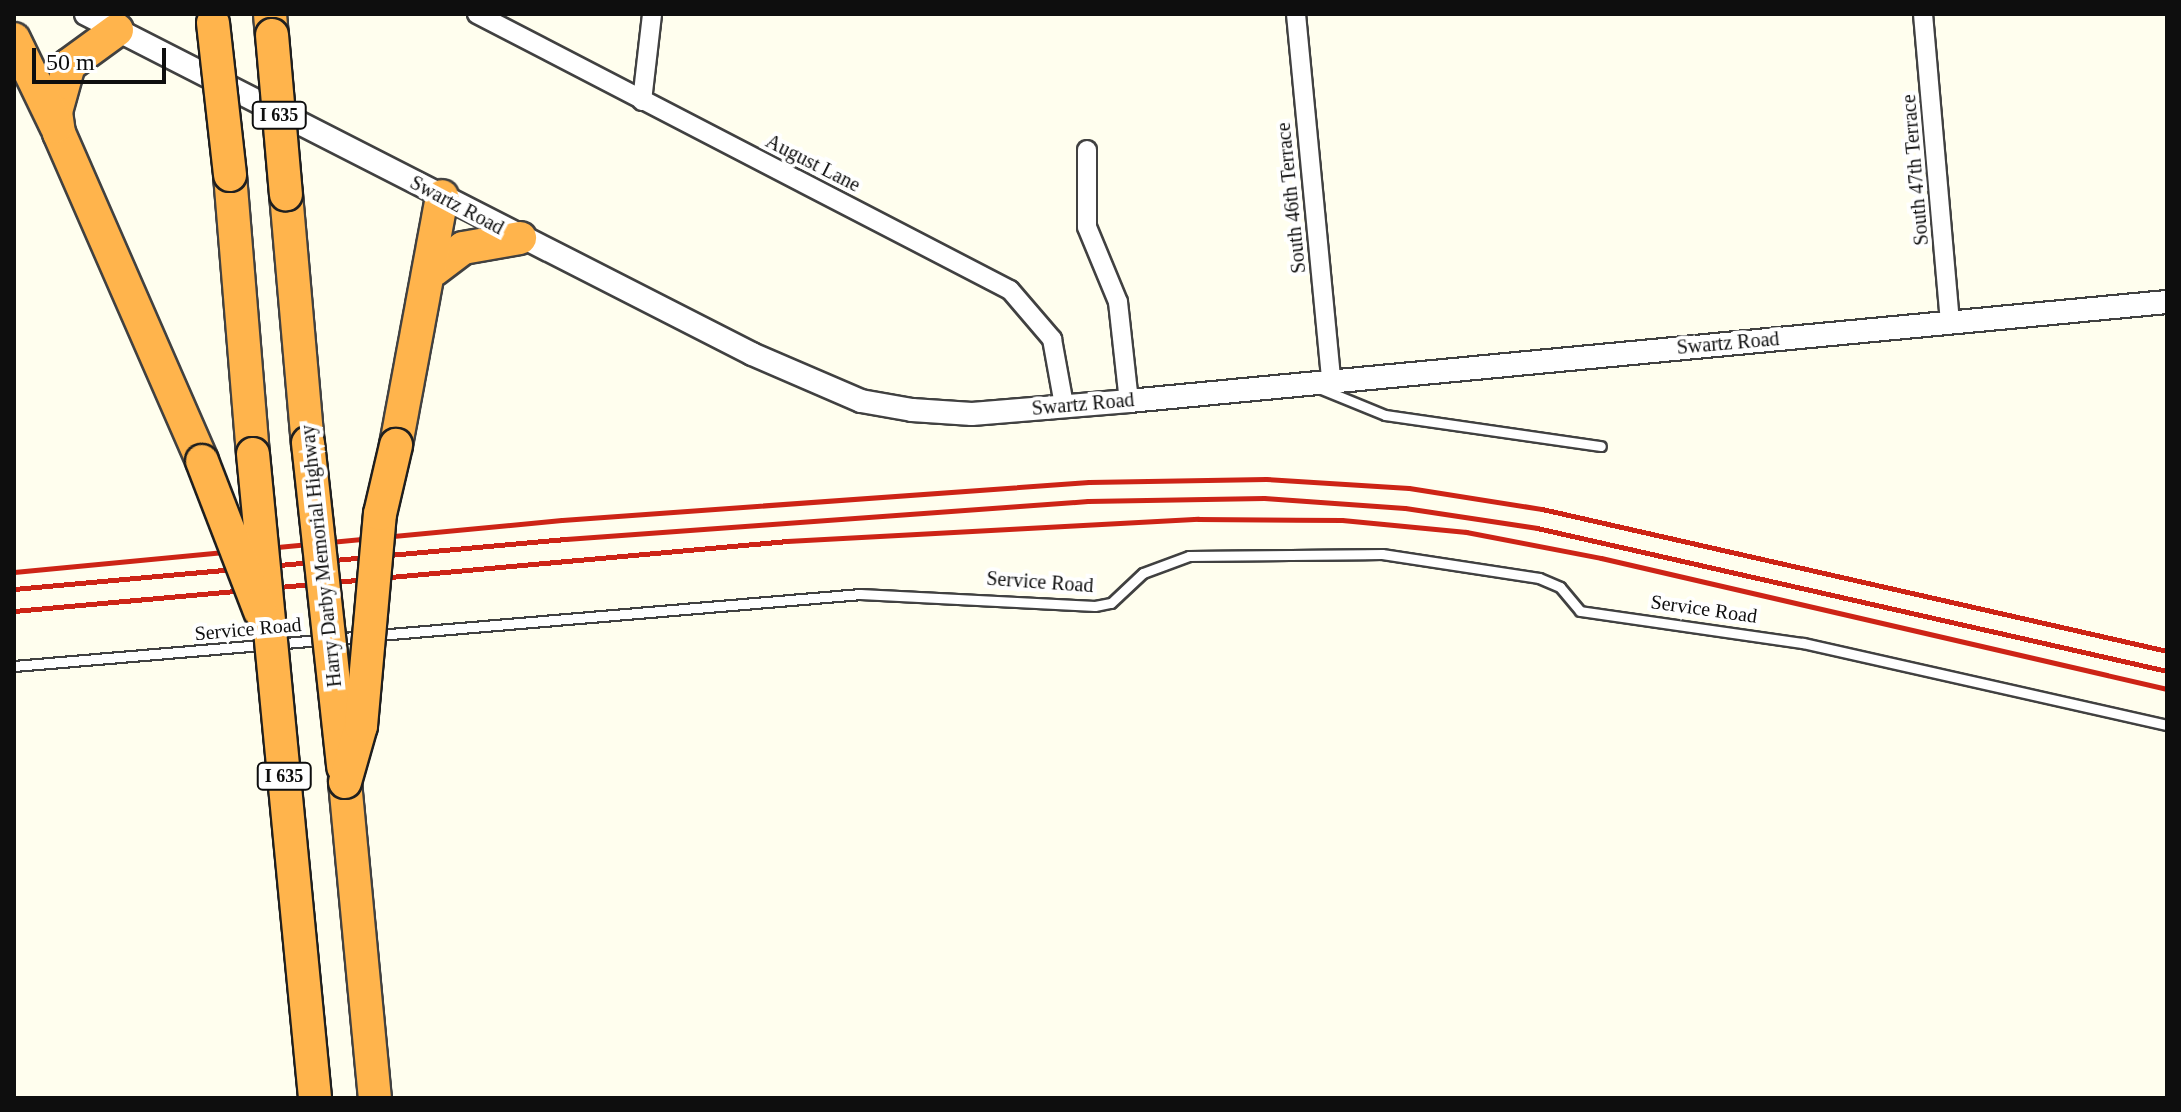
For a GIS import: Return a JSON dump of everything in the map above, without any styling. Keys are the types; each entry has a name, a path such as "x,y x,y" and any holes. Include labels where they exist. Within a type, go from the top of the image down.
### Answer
{"highway":[{"name":"I 635","path":"213,18 315,1098"},
{"name":"Harry Darby Memorial Highway","path":"271,24 308,443 375,1098"},
{"path":"59,133 56,112 69,65 117,30"},
{"path":"14,39 59,133 202,461 271,634"},
{"path":"345,782 361,726 380,514 434,270 442,196"},
{"path":"434,270 463,248 520,238"}],"street":[{"name":"Swartz Road","path":"86,14 520,238 861,401 972,414 2167,302"},
{"name":"August Lane","path":"477,14 1010,290 1052,339 1064,405"},
{"path":"642,101 652,14"},
{"name":"South 46th Terrace","path":"1296,14 1331,378"},
{"name":"South 47th Terrace","path":"1923,14 1950,322"},
{"path":"1087,150 1087,227 1118,302 1129,401"}],"lane":[{"path":"1306,381 1385,415 1601,446"},
{"name":"Service Road","path":"14,666 860,594 1095,606 1111,603 1143,573 1189,556 1382,554 1539,578 1560,587 1580,611 1817,645 2167,725"}],"railway":[{"path":"14,572 562,520 1089,482 1266,479 1409,488 1542,509 2167,651"},
{"path":"14,589 566,539 1088,501 1264,498 1405,508 1537,528 2167,671"},
{"path":"14,611 787,541 1198,519 1342,520 1466,532 1601,558 2167,689"}]}
